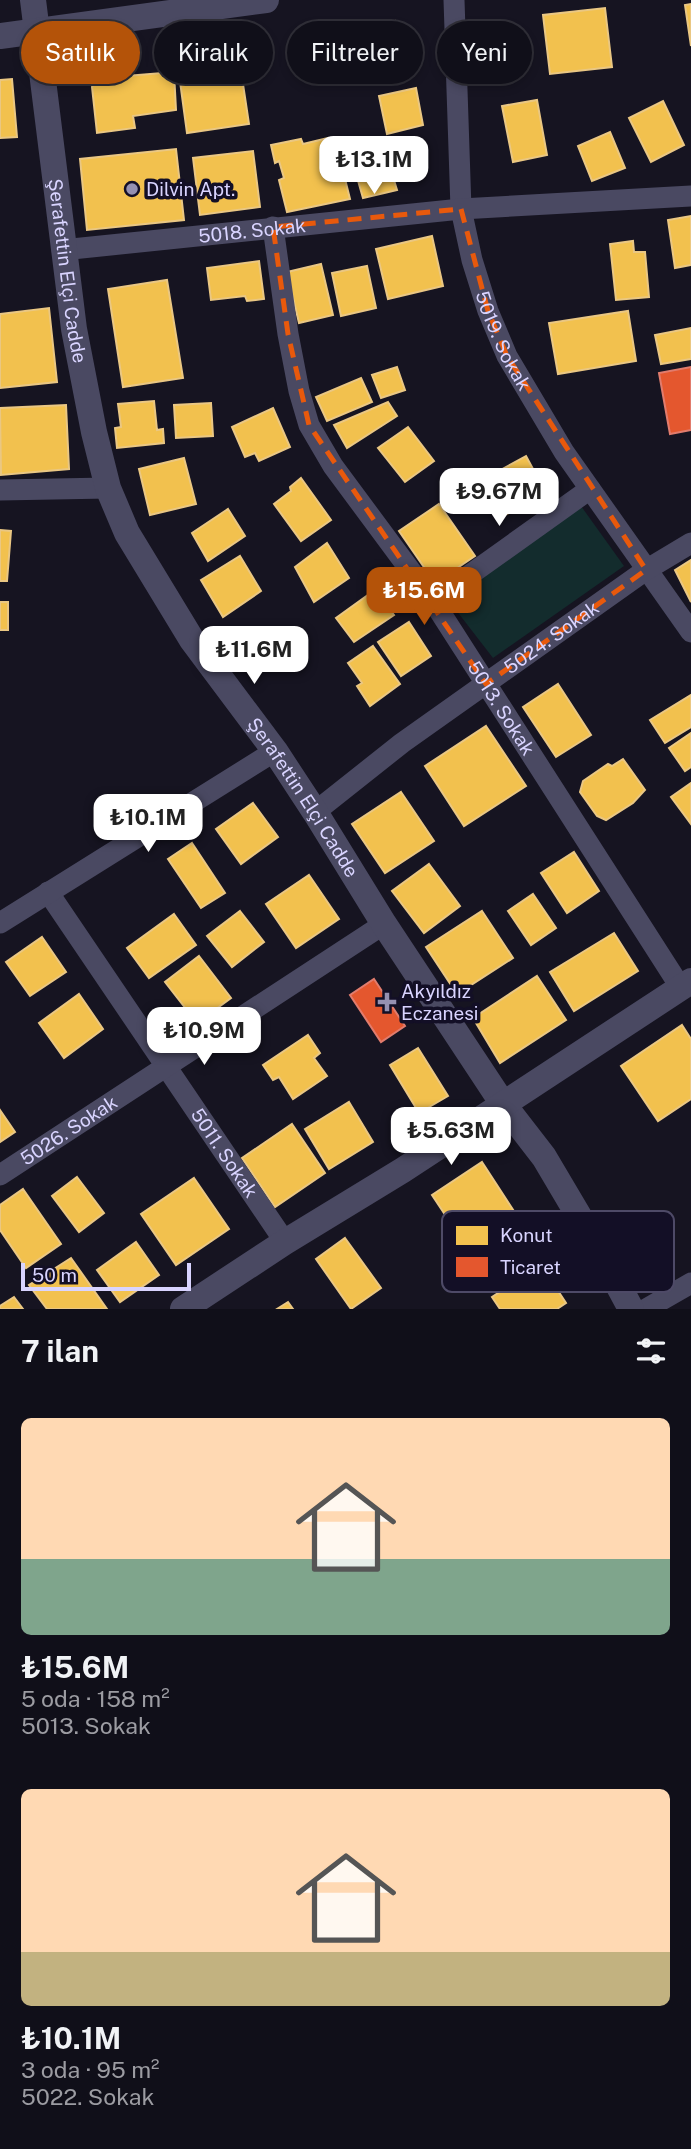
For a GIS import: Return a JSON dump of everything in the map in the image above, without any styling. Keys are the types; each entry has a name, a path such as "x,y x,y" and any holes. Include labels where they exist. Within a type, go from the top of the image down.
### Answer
{"street":[{"name":"Şerafettin Elçi Cadde","path":"33,0 35,21"},
{"name":"5019. Sokak","path":"454,0 461,209 488,311 507,356 564,453 691,632"},
{"path":"109,21 254,1"},
{"path":"0,37 21,34"},
{"name":"Şerafettin Elçi Cadde","path":"42,84 76,341 108,488 127,533 192,640 275,751 316,812 384,924 503,1104 544,1157 576,1211"},
{"name":"5018. Sokak","path":"62,250 461,209 691,196"},
{"name":"5013. Sokak","path":"273,227 288,334 309,425 340,476 433,601 686,985"},
{"path":"0,490 108,488"},
{"path":"433,601 590,489"},
{"name":"5024. Sokak","path":"316,812 402,743 646,570 691,543"},
{"path":"0,923 275,751"},
{"name":"5011. Sokak","path":"48,892 285,1242"},
{"name":"5026. Sokak","path":"0,1174 384,924"},
{"path":"183,1309 285,1242 403,1170 686,985"},
{"path":"646,1309 691,1283"},
{"name":"Şerafettin Elçi Cadde","path":"622,1292 631,1309"}],"highlighted area":[{"path":"461,209 488,311 507,356 646,570 486,684 309,425 288,334 273,227"}],"green space":[{"path":"581,506 624,566 493,658 449,601"}],"building: Konut":[{"path":"691,4 691,46 685,5"},
{"path":"605,8 612,67 550,74 543,15"},
{"path":"154,74 154,84 175,84 176,110 133,116 135,128 97,133 94,84 140,84 140,75"},
{"path":"12,79 17,137 0,138 0,80"},
{"path":"180,84 243,84 249,124 187,133"},
{"path":"416,88 423,125 387,134 379,96"},
{"path":"537,100 547,155 513,162 502,106"},
{"path":"663,101 684,145 651,162 629,118"},
{"path":"610,132 625,168 592,181 578,146"},
{"path":"328,138 337,168 342,167 350,199 287,212 279,180 284,178 279,161 275,163 271,145 301,139 303,144"},
{"name":"Dilvin Apt.","path":"176,149 184,220 87,230 80,159"},
{"path":"253,151 260,207 200,215 193,158"},
{"path":"386,154 397,190 363,198 353,163"},
{"path":"691,216 691,265 675,268 668,220"},
{"path":"432,236 443,286 388,299 376,249"},
{"path":"633,241 634,252 645,252 649,297 616,300 610,244"},
{"path":"259,261 264,299 247,301 245,296 211,300 207,268"},
{"path":"321,264 333,315 299,323 287,272"},
{"path":"367,266 376,308 341,316 332,273"},
{"path":"167,280 183,378 123,387 108,289"},
{"path":"49,308 57,382 0,388 0,314"},
{"path":"628,311 636,361 558,374 549,323"},
{"path":"691,328 691,359 661,364 655,335"},
{"path":"397,367 405,390 381,398 372,375"},
{"path":"361,378 372,402 327,421 316,397"},
{"path":"154,401 157,430 163,429 164,443 117,448 115,428 121,427 118,404"},
{"path":"388,402 397,416 347,448 334,425"},
{"path":"211,403 213,436 176,438 174,405"},
{"path":"66,405 69,469 1,475 0,408"},
{"path":"273,408 290,447 259,461 255,453 245,457 232,427"},
{"path":"408,427 434,461 405,482 378,448"},
{"path":"526,456 546,493 505,515 486,478"},
{"path":"184,458 196,504 150,515 139,469"},
{"path":"301,478 331,520 301,541 274,504 291,491 290,487"},
{"path":"439,504 475,556 435,583 399,531"},
{"path":"228,509 245,536 208,561 192,533"},
{"path":"0,530 11,531 7,581 0,581"},
{"path":"327,543 349,578 314,602 295,567"},
{"path":"240,556 261,591 223,617 201,580"},
{"path":"691,560 691,602 675,570"},
{"path":"375,590 394,615 354,642 336,618"},
{"path":"0,602 8,602 8,630 0,630"},
{"path":"409,622 431,656 401,676 378,642"},
{"path":"373,646 400,684 370,706 357,686 362,683 348,663"},
{"path":"558,684 591,735 556,757 523,707"},
{"path":"691,695 691,727 665,743 650,720"},
{"path":"486,726 526,786 464,826 425,766"},
{"path":"691,733 691,767 685,771 669,748"},
{"path":"623,759 645,790 633,803 606,820 597,816 580,792 583,781 608,764 612,766"},
{"path":"691,783 691,824 671,797"},
{"path":"401,792 434,841 385,873 352,824"},
{"path":"253,803 278,837 241,864 216,829"},
{"path":"192,843 225,893 201,908 168,859"},
{"path":"574,852 599,891 567,913 541,873"},
{"path":"429,864 460,906 424,933 392,891"},
{"path":"309,875 339,919 296,948 266,904"},
{"path":"533,894 556,928 531,945 508,911"},
{"path":"240,911 264,942 232,967 207,936"},
{"path":"482,911 513,958 457,994 426,947"},
{"path":"174,914 196,945 149,978 127,948"},
{"path":"614,933 638,971 574,1011 550,972"},
{"path":"42,937 66,972 30,996 6,962"},
{"path":"199,956 231,998 197,1023 165,982"},
{"path":"537,976 566,1020 500,1063 473,1018"},
{"path":"79,994 103,1029 64,1058 39,1023"},
{"path":"682,1025 691,1039 691,1099 658,1121 621,1066"},
{"path":"308,1035 320,1053 314,1058 327,1076 293,1099 279,1077 273,1080 263,1065"},
{"path":"418,1048 448,1096 419,1113 390,1065"},
{"path":"349,1102 373,1142 329,1169 305,1129"},
{"path":"0,1110 15,1132 0,1142"},
{"path":"292,1124 325,1173 275,1207 242,1158"},
{"path":"482,1162 514,1211 443,1211 432,1195"},
{"path":"77,1177 104,1213 79,1232 52,1196"},
{"path":"194,1178 229,1229 176,1265 141,1214"},
{"path":"23,1189 61,1244 26,1268 0,1230 0,1205"},
{"path":"345,1238 381,1288 351,1309 316,1259"},
{"path":"136,1242 159,1275 120,1302 97,1270"},
{"path":"71,1258 107,1309 47,1309 29,1285"},
{"path":"500,1292 559,1292 566,1303 557,1309 500,1309 492,1297"},
{"path":"14,1297 23,1309 0,1309 0,1306"},
{"path":"288,1302 293,1309 277,1309"}],"building: Ticaret":[{"path":"691,367 691,430 670,434 659,373"},
{"path":"374,979 405,1026 381,1042 350,995"}],"place":[{"name":"Dilvin Apt.","path":"132,189"},
{"name":"Akyıldız Eczanesi","path":"387,1002"}]}
